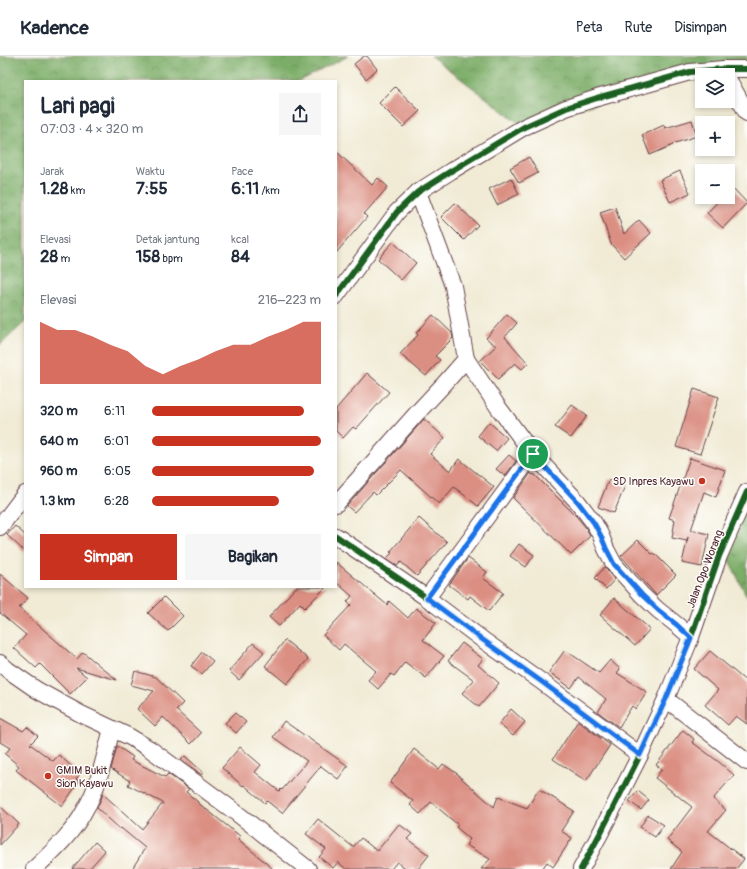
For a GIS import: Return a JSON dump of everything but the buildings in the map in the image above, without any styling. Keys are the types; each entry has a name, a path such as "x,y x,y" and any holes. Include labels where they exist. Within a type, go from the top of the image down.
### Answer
{"street":[{"path":"735,72 747,69"},
{"path":"337,295 397,212 418,192 451,171 524,127 566,108 690,72 695,72"},
{"path":"735,91 747,113"},
{"path":"418,192 453,286 466,359 498,407 533,454 578,502 594,523 614,564 642,595 691,638"},
{"path":"337,503 466,359"},
{"path":"427,598 533,454"},
{"name":"Jalan Opo Worang","path":"581,869 640,755 666,699 691,638 719,556 747,492"},
{"path":"0,527 24,495"},
{"path":"337,537 427,598 640,755"},
{"path":"0,663 37,690 81,714 130,737 165,760 308,869"},
{"path":"666,699 747,762"},
{"path":"34,869 61,843 80,819 87,807 100,771 112,729"}],"green space":[{"path":"0,56 348,56 302,80 24,80 24,323 0,345"},
{"path":"431,56 747,56 747,64 732,68 695,68 695,78 520,124"},
{"path":"747,507 747,597 725,552"}],"cycle path":[{"path":"337,295 397,212 418,192 524,127 566,108 690,72 723,69 747,69"},
{"path":"581,869 640,755 666,699 691,637 719,556 747,492"},
{"path":"337,537 427,598 640,755"}],"place":[{"name":"SD Inpres Kayawu","path":"702,481"},
{"name":"GMIM Bukit Sion Kayawu","path":"48,776"}],"route":[{"path":"533,454 578,502 594,523 614,564 642,595 691,638 666,699 640,755 427,598 533,454"}]}
